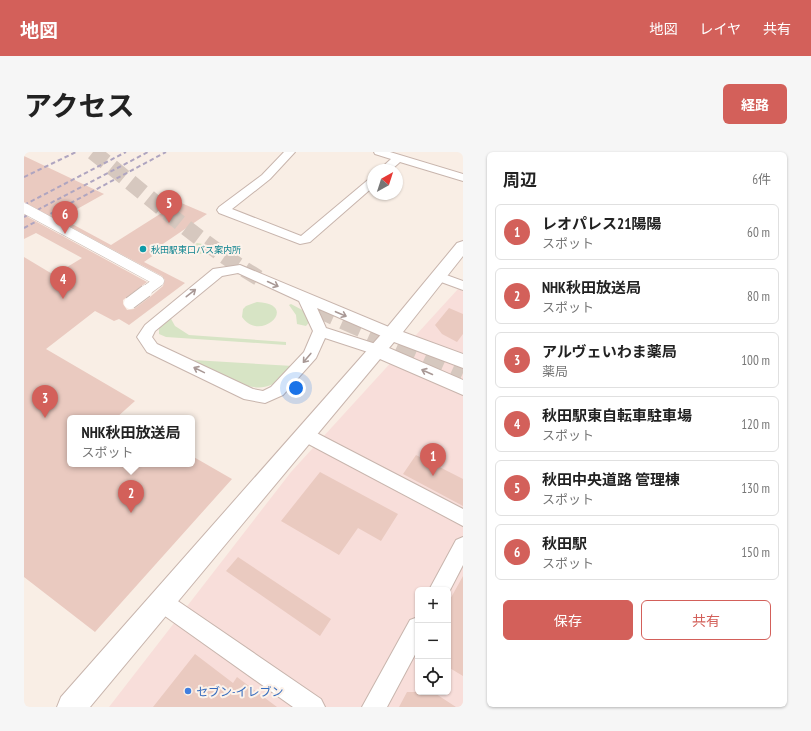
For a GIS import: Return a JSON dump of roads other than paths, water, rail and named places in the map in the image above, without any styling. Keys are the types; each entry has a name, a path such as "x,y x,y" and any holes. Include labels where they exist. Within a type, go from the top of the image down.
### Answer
{"street":[{"path":"290,152 262,181 223,210 300,240 306,239 367,186"},
{"path":"379,152 463,178"},
{"path":"392,164 398,158"},
{"path":"24,208 159,281 130,303"},
{"path":"71,707 391,334 463,246"},
{"path":"320,331 310,354 277,391 265,398 250,395 152,348 144,337 150,328 218,272 240,269 391,334 463,362"},
{"path":"438,276 463,286"},
{"path":"305,298 320,331 377,350 463,388"},
{"path":"305,434 463,518"},
{"path":"441,587 463,546"},
{"path":"162,602 313,707"},
{"path":"374,707 415,632"}],"tunnel":[{"path":"93,152 217,251 262,280"},
{"path":"316,307 463,373"}],"railway":[{"path":"24,177 76,152"},
{"path":"24,205 126,152"},
{"path":"24,217 148,152"},
{"path":"24,228 166,152"}],"place":[{"name":"秋田中央道路 管理棟","path":"169,223"},
{"name":"秋田駅","path":"65,234"},
{"name":"秋田駅東口バス案内所","path":"143,249"},
{"name":"秋田駅東自転車駐車場","path":"63,299"},
{"name":"アルヴェいわま薬局","path":"45,418"},
{"name":"レオパレス21陽陽","path":"433,476"},
{"name":"NHK秋田放送局","path":"131,513"},
{"name":"セブン-イレブン","path":"188,691"}]}
